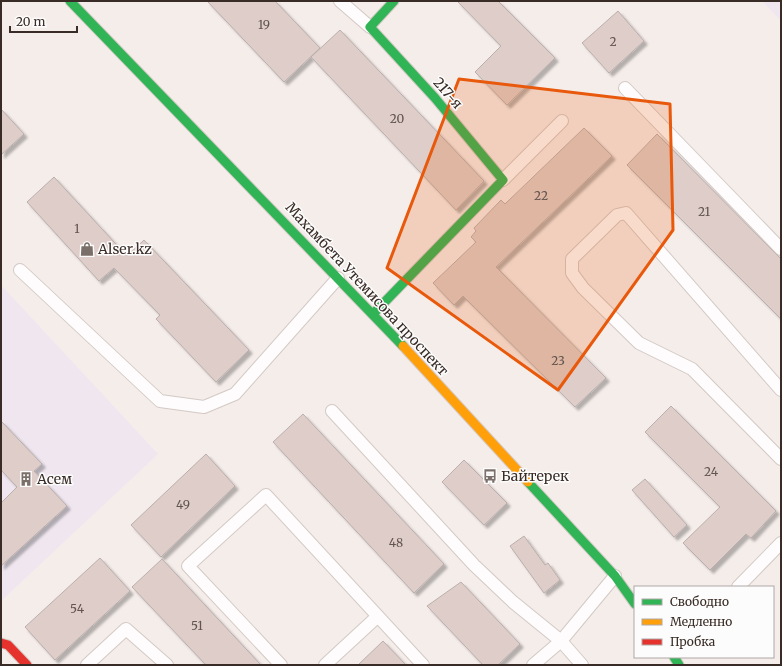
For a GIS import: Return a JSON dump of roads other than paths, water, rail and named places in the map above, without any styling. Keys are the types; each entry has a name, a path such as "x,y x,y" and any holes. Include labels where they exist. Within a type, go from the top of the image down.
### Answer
{"street":[{"name":"Махамбета Утемисова проспект","path":"70,1 373,314 614,576 634,603"},
{"path":"370,27 394,1"},
{"name":"217-я","path":"370,27 435,98 503,180"},
{"path":"373,314 503,180"},
{"path":"1,643 8,645 27,665"}],"lane":[{"path":"340,1 370,27"},
{"path":"625,88 781,249"},
{"path":"503,180 562,121"},
{"path":"781,390 777,376 626,213 617,215 572,259 572,273 583,288 639,343 692,369 781,459"},
{"path":"20,270 160,401 204,407 235,394 338,278"},
{"path":"332,411 474,565 513,602 561,641 582,665"},
{"path":"282,665 188,566 266,495 423,665"},
{"path":"739,586 781,543"},
{"path":"533,665 561,641 614,576"},
{"path":"325,665 378,616"},
{"path":"87,665 126,630 167,665"}],"place":[{"name":"Alser.kz","path":"87,249"},
{"name":"Байтерек","path":"490,476"},
{"name":"Асем","path":"26,479"}]}
